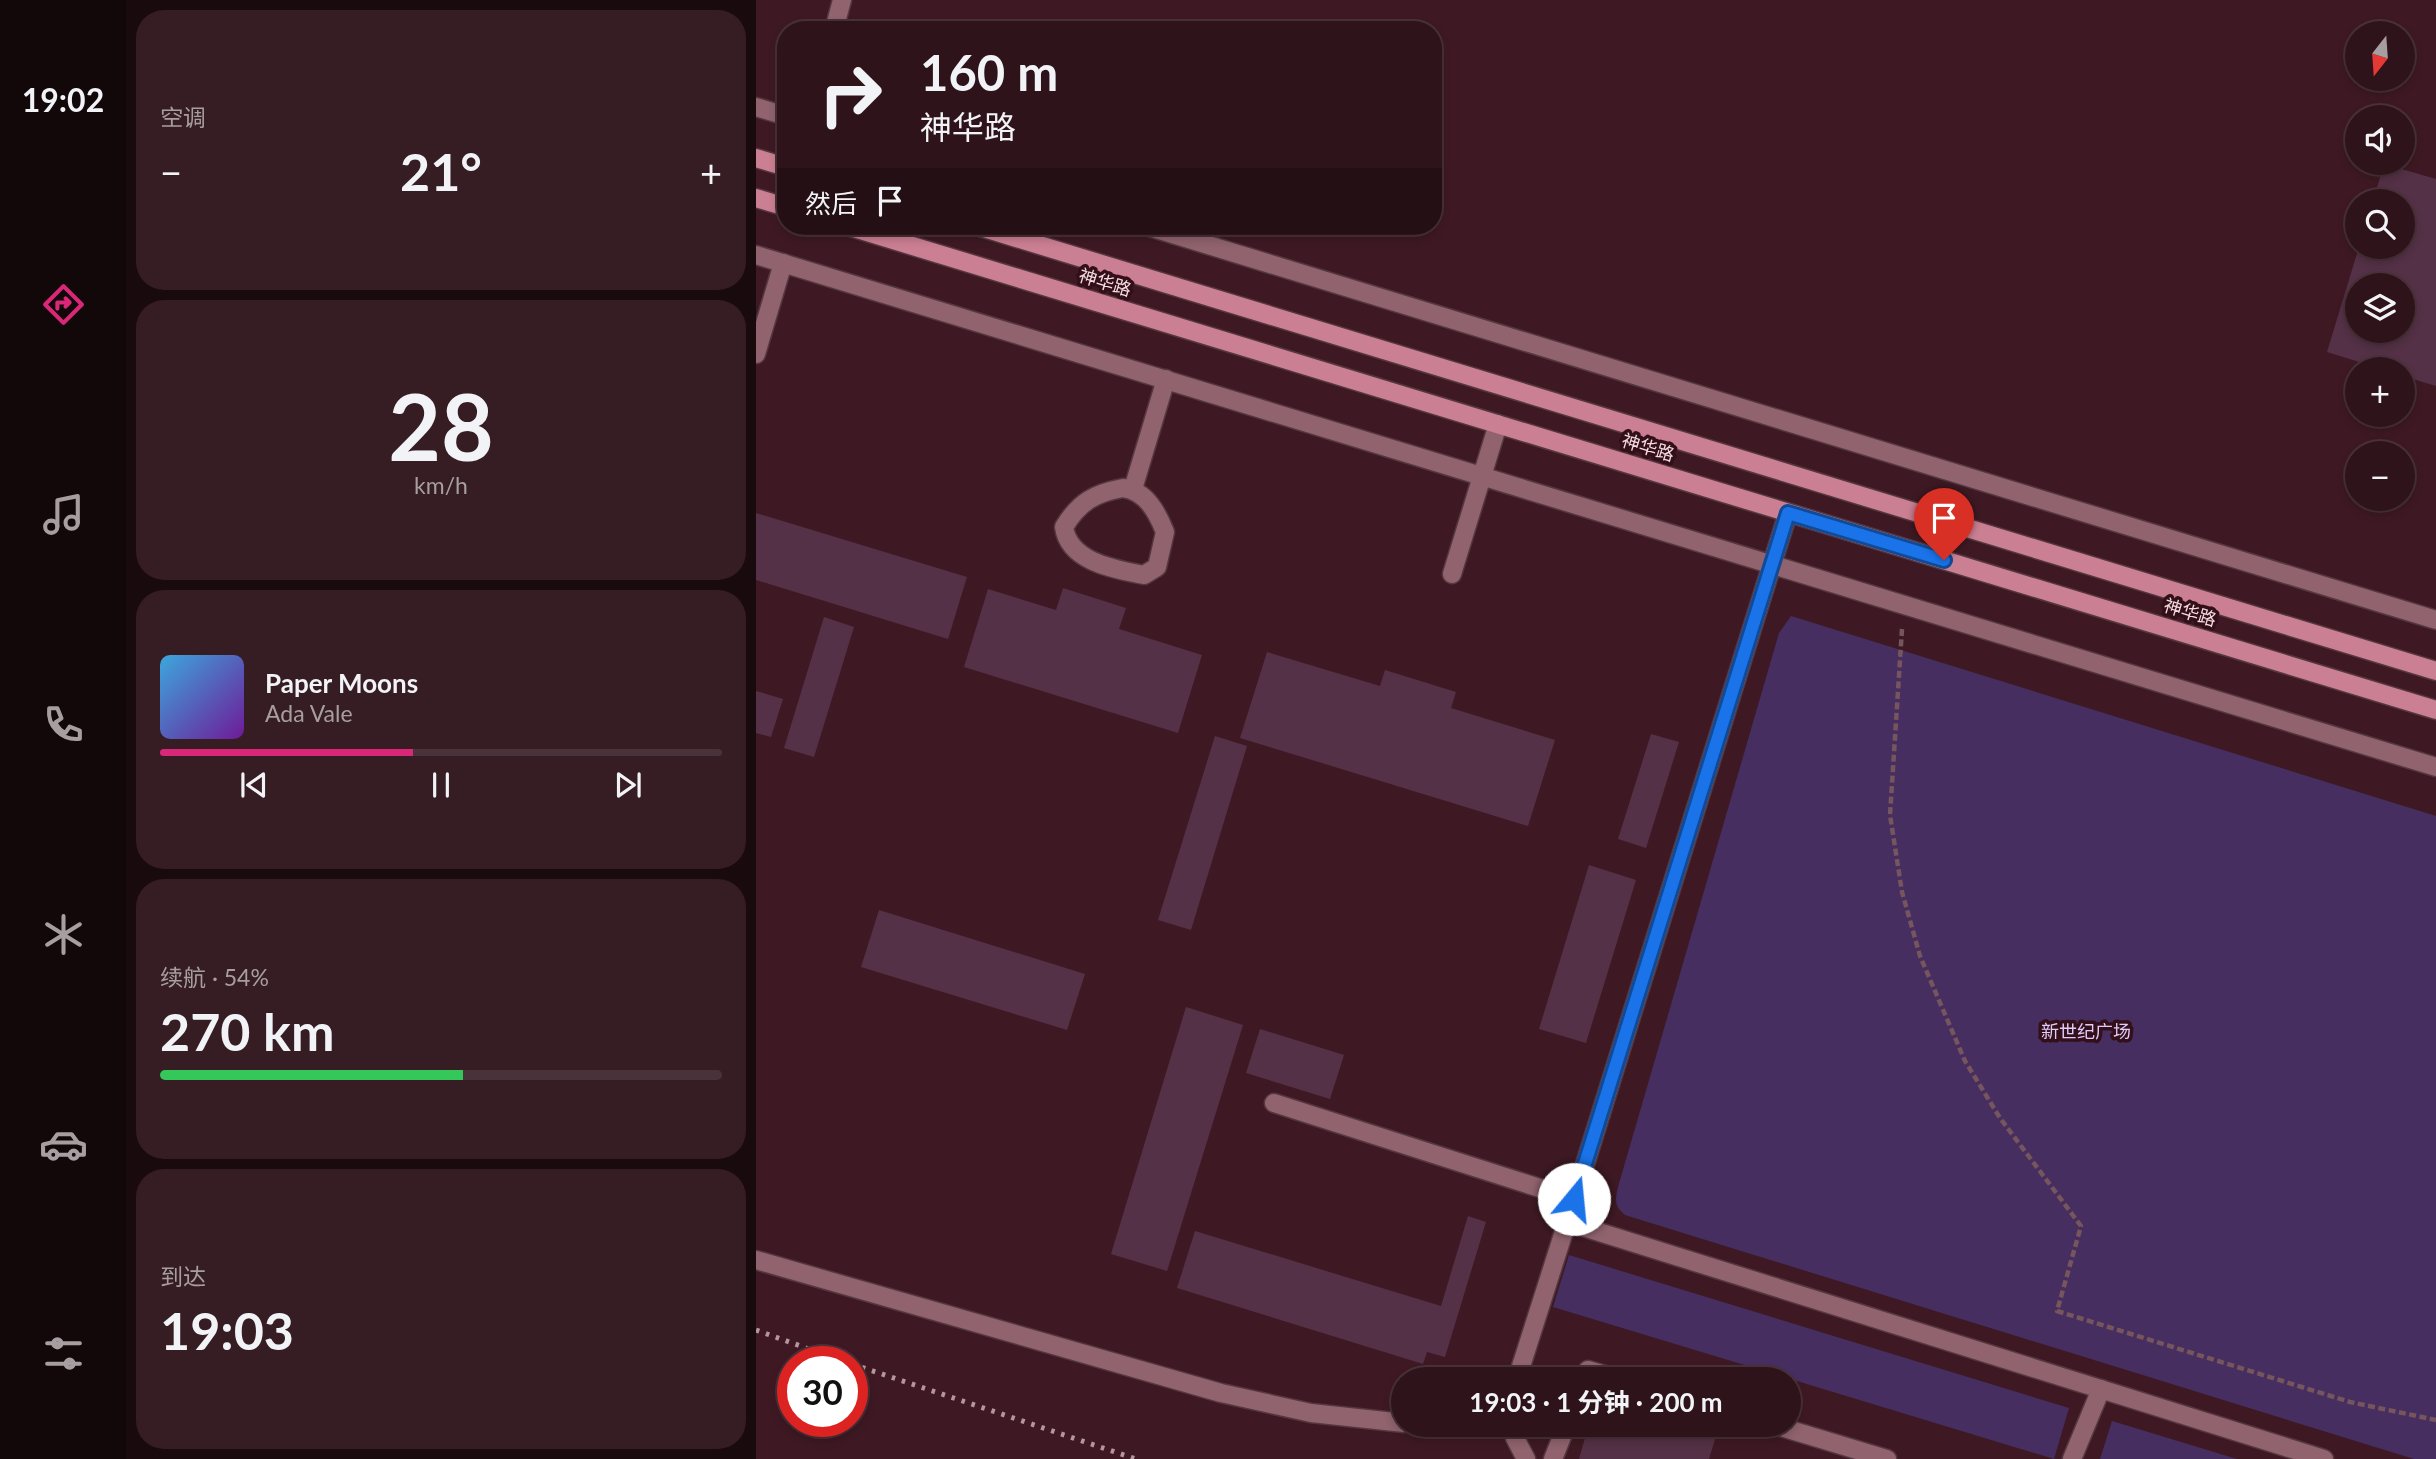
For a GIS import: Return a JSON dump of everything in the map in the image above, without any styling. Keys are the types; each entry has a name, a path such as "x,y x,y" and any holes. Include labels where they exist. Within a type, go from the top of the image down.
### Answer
{"main road":[{"path":"756,158 777,164"},
{"path":"756,198 777,204"},
{"name":"神华路","path":"877,235 2436,710"},
{"name":"神华路","path":"1007,235 2436,671"}],"street":[{"path":"836,21 842,0"},
{"path":"756,107 777,113"},
{"path":"1175,235 2436,620"},
{"path":"756,255 2436,767"},
{"path":"756,354 783,263"},
{"path":"1133,489 1166,379"},
{"path":"1451,574 1498,424"},
{"path":"1133,489 1148,502 1166,531 1157,567 1144,575 1108,568 1074,550 1066,540 1064,527 1079,505 1100,492 1133,489"},
{"path":"1521,1367 1788,513"},
{"path":"1274,1103 1574,1199"},
{"path":"1567,1222 2324,1459"},
{"path":"756,1260 1221,1393 1311,1413 1391,1422"},
{"path":"2072,1459 2101,1389"},
{"path":"1801,1433 1887,1459"},
{"path":"1515,1437 1525,1459"},
{"path":"1553,1459 1562,1437"}],"path":[{"path":"1904,604 1890,815 1902,892 1920,956 1965,1061 2000,1118 2081,1226 2057,1311 2350,1402 2436,1420"}],"green space":[{"name":"新世纪广场","path":"1791,616 2436,816 2436,1459 2414,1459 1625,1215 1619,1209 1616,1199 1618,1187 1779,633"},
{"path":"1569,1255 2069,1408 2054,1459 1801,1382 1801,1367 1751,1367 1553,1307"},
{"path":"2112,1421 2237,1459 2100,1459"}],"building":[{"path":"2415,173 2436,179 2436,386 2415,380 2415,357 2345,358 2327,352 2345,293 2345,343 2415,343 2415,273 2351,273 2355,259 2415,259 2415,189 2377,189 2381,175"},
{"path":"756,513 967,577 948,639 756,580"},
{"path":"1063,588 1126,608 1119,629 1202,655 1178,733 964,667 988,589 1056,610"},
{"path":"824,617 854,627 814,757 784,748"},
{"path":"1267,652 1380,686 1385,670 1456,692 1451,708 1555,740 1528,826 1240,738"},
{"path":"756,691 783,699 771,737 756,733"},
{"path":"1651,734 1679,742 1646,848 1618,839"},
{"path":"1215,736 1247,746 1191,930 1158,920"},
{"path":"1589,865 1636,880 1586,1043 1539,1029"},
{"path":"879,910 1085,974 1067,1030 861,967"},
{"path":"1186,1007 1243,1025 1167,1271 1111,1254"},
{"path":"1260,1029 1344,1055 1330,1099 1246,1073"},
{"path":"1468,1216 1486,1222 1445,1357 1427,1352 1423,1364 1177,1288 1195,1231 1441,1306"},
{"path":"1585,1437 1716,1437 1709,1459 1579,1459"}],"railway":[{"path":"756,1330 800,1346"},
{"path":"868,1369 1136,1459"}],"route":[{"path":"1574,1199 1788,513 1944,560"}]}
